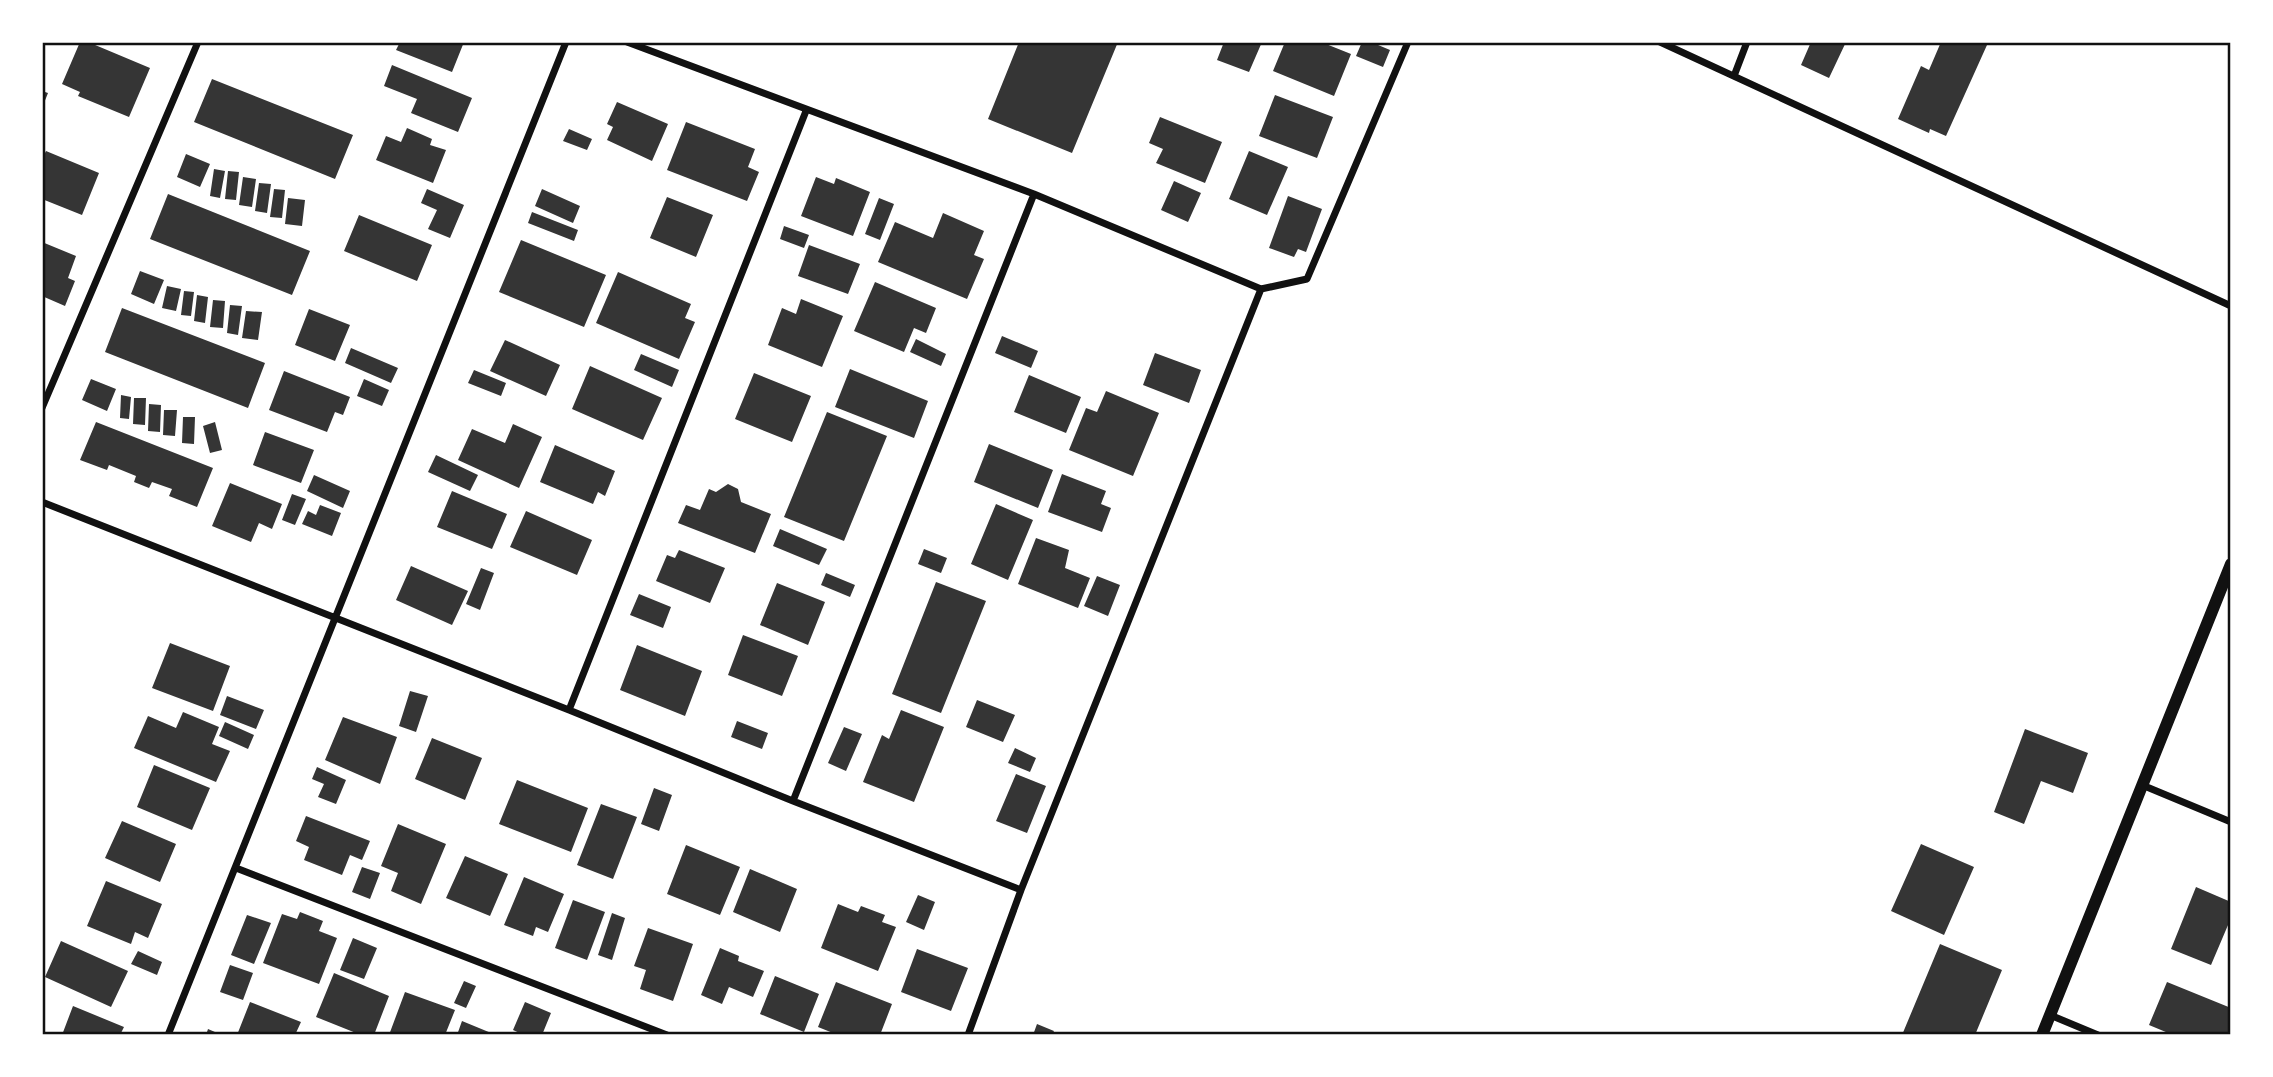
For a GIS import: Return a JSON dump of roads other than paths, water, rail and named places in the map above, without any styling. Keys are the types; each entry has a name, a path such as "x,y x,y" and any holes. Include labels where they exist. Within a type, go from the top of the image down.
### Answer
{"street":[{"path":"42,408 198,42"},
{"path":"168,1035 566,42"},
{"path":"627,42 1034,194 1261,289 1307,279 1408,42"},
{"path":"1660,42 2231,306"},
{"path":"1734,76 1747,42"},
{"path":"569,710 806,111"},
{"path":"793,801 1034,194"},
{"path":"968,1035 1021,890 1261,289"},
{"path":"42,502 1021,890"},
{"path":"2042,1035 2231,564"},
{"path":"2141,785 2231,822"},
{"path":"236,868 667,1035"},
{"path":"2050,1015 2098,1035"}]}
